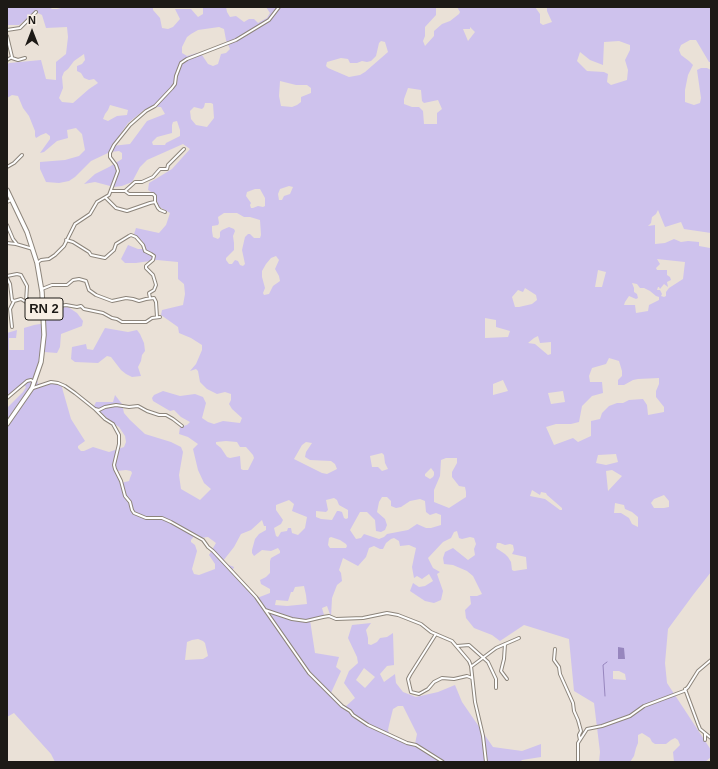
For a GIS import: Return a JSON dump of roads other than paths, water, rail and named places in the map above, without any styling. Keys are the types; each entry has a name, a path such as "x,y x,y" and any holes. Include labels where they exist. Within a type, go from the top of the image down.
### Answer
{"main road":[{"name":"RN 2","path":"7,190 27,232 33,249 42,288 44,310 42,353 34,382 32,388 7,424"}],"street":[{"path":"37,263 55,255 64,246 75,224 90,214 98,202 106,198 111,190 118,171 110,157 110,153 114,145 130,126 146,111 155,106 172,88 175,84 176,76 182,63 187,59 236,40 269,20 280,7"},
{"path":"7,30 20,28 36,12"},
{"path":"7,36 10,43 12,58"},
{"path":"7,60 12,58 18,60 25,58"},
{"path":"125,191 135,182 142,182 153,177 160,169 167,169 184,149"},
{"path":"7,167 14,163 22,154"},
{"path":"111,190 125,191 129,194 153,194 155,196 155,202 160,210 165,212"},
{"path":"106,198 116,208 127,211 155,202"},
{"path":"7,202 12,200"},
{"path":"7,225 13,239 18,245"},
{"path":"66,240 73,242 89,252 91,255 105,258 114,250 116,244 128,236 136,237 143,245 145,251 154,256 153,260 146,266 153,276 156,285 154,290 149,293 150,298"},
{"path":"7,243 33,249"},
{"path":"14,301 11,298 10,284 7,277 17,274 21,275 27,286 26,302"},
{"path":"12,327 10,309 14,301 21,299 31,307 44,310 51,307 66,305 77,307 81,306 84,309 103,313 122,322 146,322 152,318 158,317 156,300 154,298 139,301 126,298 112,301 96,295 89,290 86,281 79,279 72,280 67,285 52,285 42,288"},
{"path":"7,398 26,382 31,380 34,382"},
{"path":"32,388 51,382 65,386 113,424 119,434 119,444 114,465 121,481 125,496 130,502 134,513 146,518 162,518 203,540 256,597 309,673 327,689 342,706 353,715 383,732 407,743 416,745 443,762"},
{"path":"95,409 99,410 105,407 116,406 138,406 159,415 166,415 182,426"},
{"path":"264,610 292,619 306,621 323,616 329,616 336,619 358,619 387,613 402,616 421,624 436,634 452,641 470,661 472,666 472,678 479,722 483,736 486,762"},
{"path":"436,634 408,679 411,692 419,694 428,689 434,682 442,678 454,679 467,676 472,678"},
{"path":"472,666 496,648 519,638"},
{"path":"505,644 502,671 507,679"},
{"path":"457,646 469,645 488,662 496,679 496,688"},
{"path":"555,649 554,660 559,667 573,703 574,711 581,731 579,735 580,740"},
{"path":"578,762 578,746 587,729 602,726 630,716 644,706 685,689 698,671 711,660"},
{"path":"685,689 700,730 711,738"},
{"path":"705,734 705,740"}],"waterway":[{"path":"605,696 603,665 607,662"}]}
